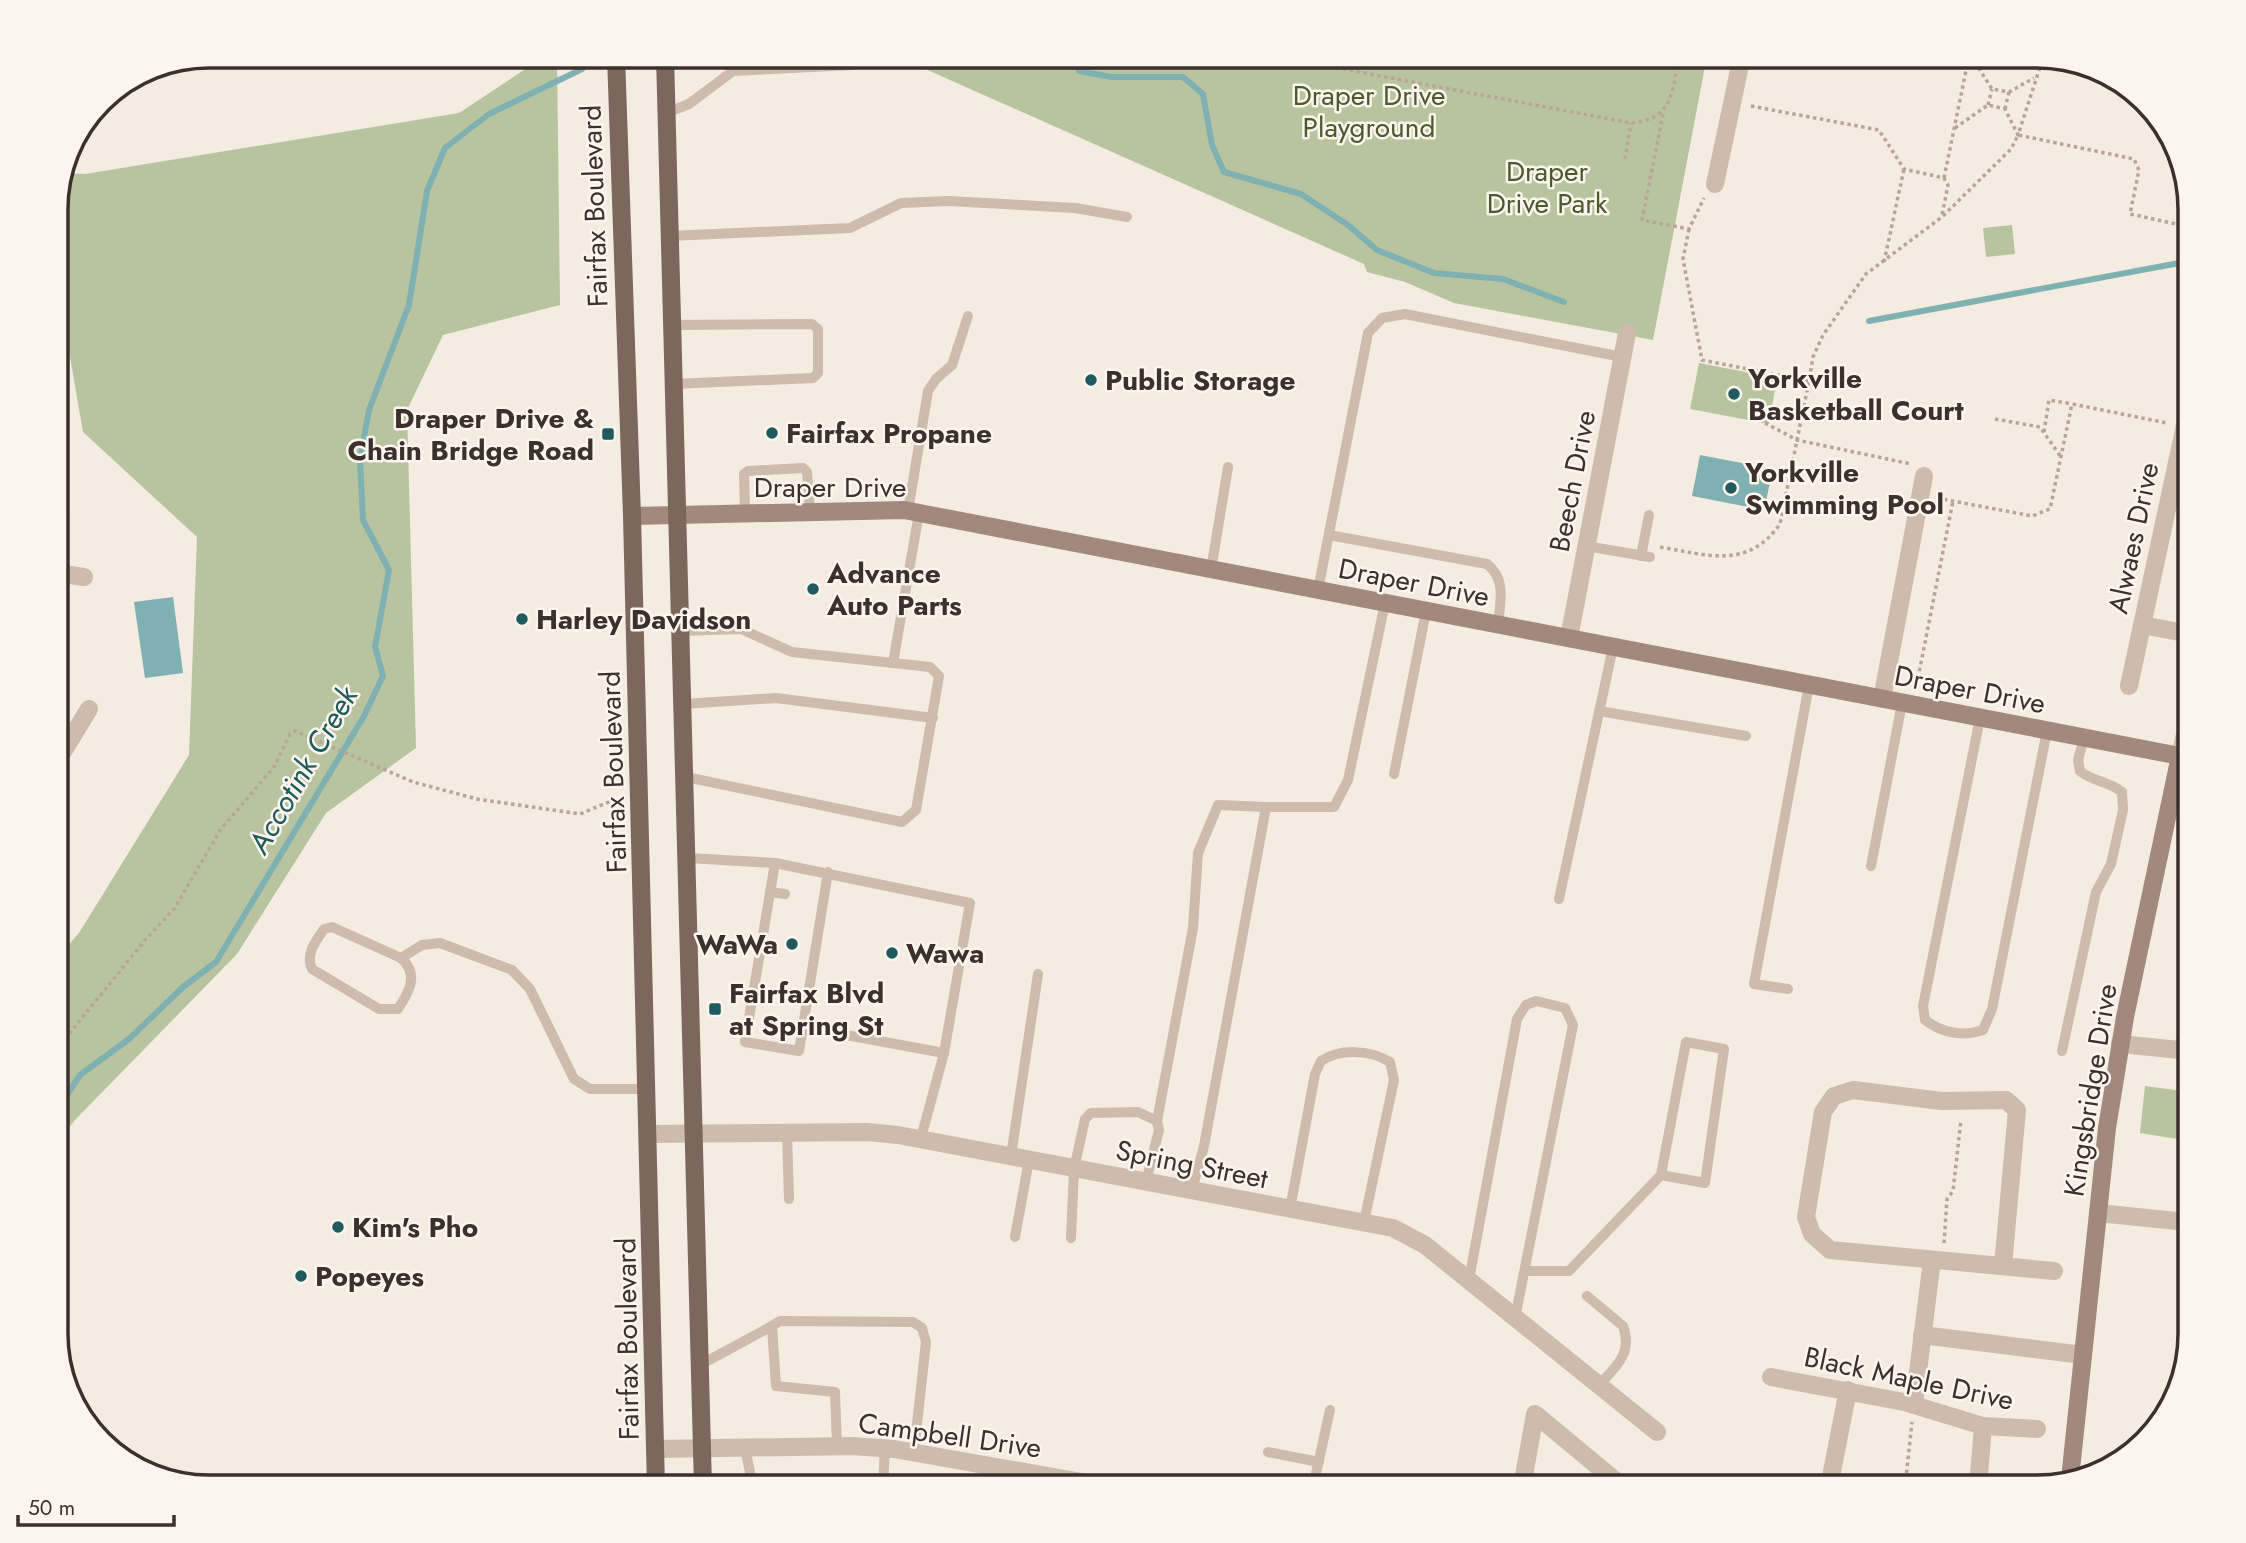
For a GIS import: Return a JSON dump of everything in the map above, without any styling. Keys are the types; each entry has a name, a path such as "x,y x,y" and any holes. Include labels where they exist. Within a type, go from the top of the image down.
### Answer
{"main road":[{"name":"Fairfax Boulevard","path":"616,68 632,516 656,1475"},
{"path":"664,68 686,777 703,1475"}],"street":[{"path":"1715,184 1739,68"},
{"name":"Beech Drive","path":"1569,638 1627,333"},
{"name":"Alwaes Drive","path":"2129,686 2178,466"},
{"path":"1882,699 1924,476"},
{"name":"Draper Drive","path":"632,516 810,511 913,512 2178,756"},
{"path":"69,575 84,577"},
{"path":"2141,625 2178,632"},
{"path":"69,742 89,709"},
{"name":"Kingsbridge Drive","path":"2071,1471 2098,1213 2120,1044 2178,766"},
{"path":"2120,1044 2178,1049"},
{"path":"2003,1266 2017,1110 2006,1101 1941,1101 1853,1090 1834,1096 1824,1112 1806,1217 1812,1234 1830,1250 1938,1254 2003,1266 2054,1271"},
{"name":"Spring Street","path":"649,1135 867,1132 921,1138 1364,1222 1407,1233 1657,1432"},
{"path":"2098,1213 2178,1221"},
{"path":"1913,1411 1922,1335 1938,1254"},
{"path":"1922,1335 2083,1355"},
{"name":"Black Maple Drive","path":"1771,1377 1848,1390 1913,1411 1983,1426 2037,1429"},
{"path":"1831,1475 1848,1390"},
{"path":"1524,1475 1535,1414 1609,1475"},
{"path":"1979,1475 1983,1426"},
{"name":"Campbell Drive","path":"656,1449 836,1446 885,1448 1043,1475"}],"lane":[{"path":"666,113 689,104 733,71 793,68"},
{"path":"669,236 850,228 901,203 924,202 1075,208 1127,218"},
{"path":"1318,590 1368,333 1382,318 1405,314 1622,357"},
{"path":"893,663 911,541 928,391 936,379 952,365 968,316"},
{"path":"672,326 812,324 818,329 818,373 813,379 673,384"},
{"path":"1211,570 1228,467"},
{"path":"745,513 744,474 748,471 803,468 807,472 810,511"},
{"path":"1586,546 1646,556 1644,544 1649,514"},
{"path":"1329,536 1487,564 1496,571 1502,586 1497,625"},
{"path":"1146,1182 1159,1130 1157,1121 1193,928 1198,853 1219,805 1334,807 1348,780 1385,603"},
{"path":"1394,774 1426,611"},
{"path":"680,631 741,629 792,652 930,667 939,676 916,810 902,822 686,777"},
{"path":"1559,899 1613,647"},
{"path":"1788,989 1754,984 1809,685"},
{"path":"683,704 776,698 933,718"},
{"path":"1871,866 1902,703"},
{"path":"1599,711 1746,736"},
{"path":"1980,718 1923,1006 1925,1020 1937,1029 1969,1035 1983,1030 1992,1009 2047,730"},
{"path":"2062,1051 2096,892 2111,864 2123,810 2122,792 2112,784 2090,779 2080,771 2078,760 2084,738"},
{"path":"1192,1190 1204,1146 1266,807"},
{"path":"688,859 775,863 970,903 944,1053 921,1138"},
{"path":"775,863 756,977 757,1009 746,1042 799,1051 810,986 808,957 818,900 828,872"},
{"path":"770,892 785,894"},
{"path":"765,921 779,923"},
{"path":"332,927 401,958 413,974 398,1009 389,1010 379,1009 323,977 312,969 308,961 317,938 324,929 332,927"},
{"path":"401,958 422,945 440,943 512,970 530,989 574,1079 590,1089 647,1089"},
{"path":"761,950 774,951"},
{"path":"1015,1237 1038,974"},
{"path":"756,977 769,979"},
{"path":"797,984 810,986"},
{"path":"1469,1280 1517,1019 1526,1005 1536,1002 1565,1008 1573,1024 1516,1318"},
{"path":"791,1014 804,1022 944,1053"},
{"path":"1525,1272 1569,1271 1661,1175 1686,1042 1724,1049 1705,1183 1661,1175"},
{"path":"1290,1209 1315,1074 1321,1060 1339,1053 1361,1052 1390,1062 1394,1080 1364,1222"},
{"path":"1071,1238 1074,1168 1085,1119 1091,1113 1138,1112 1157,1121"},
{"path":"787,1133 789,1199"},
{"path":"1587,1296 1623,1326 1626,1333 1627,1349 1623,1359 1599,1385"},
{"path":"700,1365 780,1321 913,1322 922,1328 926,1342 914,1452"},
{"path":"772,1326 776,1386 835,1392 836,1446"},
{"path":"1316,1475 1330,1410"},
{"path":"745,1448 751,1475"},
{"path":"884,1475 885,1448"},
{"path":"1268,1452 1319,1462"}],"path":[{"path":"1339,68 1630,122 1649,121 1663,114"},
{"path":"1677,68 1673,90 1663,114 1642,220 1689,229"},
{"path":"1942,216 1948,186 1944,178 1968,68"},
{"path":"1978,68 1992,89 2009,92 2035,78"},
{"path":"1644,544 1729,558 1771,537 1780,524 1813,357 1823,335 1866,274 1942,216 2011,149 2039,68"},
{"path":"1955,128 1988,105 1992,89"},
{"path":"2009,92 2005,109 2018,135"},
{"path":"1732,103 1879,131 1904,169 1944,178"},
{"path":"1988,105 2005,109"},
{"path":"1625,159 1630,122"},
{"path":"2018,135 2134,159 2139,170 2130,214 2178,224"},
{"path":"1884,262 1904,169"},
{"path":"1715,184 1697,208 1689,229 1684,259 1702,360 1809,382"},
{"path":"2044,432 2049,400 2178,425"},
{"path":"1921,495 2032,516 2050,509 2072,404"},
{"path":"1995,419 2040,426 2061,457"},
{"path":"1765,423 1797,440 1912,462 1911,466 1926,468 1924,476"},
{"path":"1918,678 1953,501"},
{"path":"69,1034 145,940 174,909 221,829 267,777 290,734 301,731 412,782 450,793 557,811 590,812 616,799"},
{"path":"1938,1254 1947,1199 1953,1191 1962,1115"},
{"path":"1906,1475 1913,1411"}],"green space":[{"path":"527,68 557,68 560,305 443,335 407,410 416,748 326,813 237,954 69,1128 69,944 79,933 189,755 197,537 83,432 69,351 69,191 73,173 85,174 459,113"},
{"name":"Draper Drive Park","path":"923,68 1705,68 1653,340 1454,303 1405,282 1367,272 1364,264"},
{"path":"2012,225 2015,254 1986,257 1983,228"},
{"name":"Yorkville Basketball Court","path":"1699,363 1777,378 1769,424 1690,409"},
{"path":"2145,1086 2178,1090 2178,1139 2140,1133"}],"water":[{"name":"Yorkville Swimming Pool","path":"1700,455 1773,469 1764,510 1692,496"},
{"path":"173,597 183,673 145,678 134,602"}],"waterway":[{"name":"Accotink Creek","path":"69,1092 80,1075 129,1039 183,987 216,962 364,716 383,676 375,647 389,570 363,520 360,460 369,410 409,305 427,191 445,148 489,114 583,68"},
{"path":"1078,68 1079,71 1111,77 1183,77 1203,94 1212,145 1224,172 1301,194 1348,225 1377,250 1434,273 1503,279 1564,302"},
{"path":"1869,321 2178,263"}],"place":[{"name":"Public Storage","path":"1091,380"},
{"name":"Yorkville Basketball Court","path":"1734,394"},
{"name":"Fairfax Propane","path":"772,433"},
{"name":"Draper Drive & Chain Bridge Road","path":"608,434"},
{"name":"Yorkville Swimming Pool","path":"1731,488"},
{"name":"Advance Auto Parts","path":"813,589"},
{"name":"Harley Davidson","path":"522,619"},
{"name":"WaWa","path":"792,944"},
{"name":"Wawa","path":"892,953"},
{"name":"Fairfax Blvd at Spring St","path":"715,1009"},
{"name":"Kim's Pho","path":"338,1227"},
{"name":"Popeyes","path":"301,1276"}],"park label":[{"name":"Draper Drive Playground","path":"1369,111"}]}
